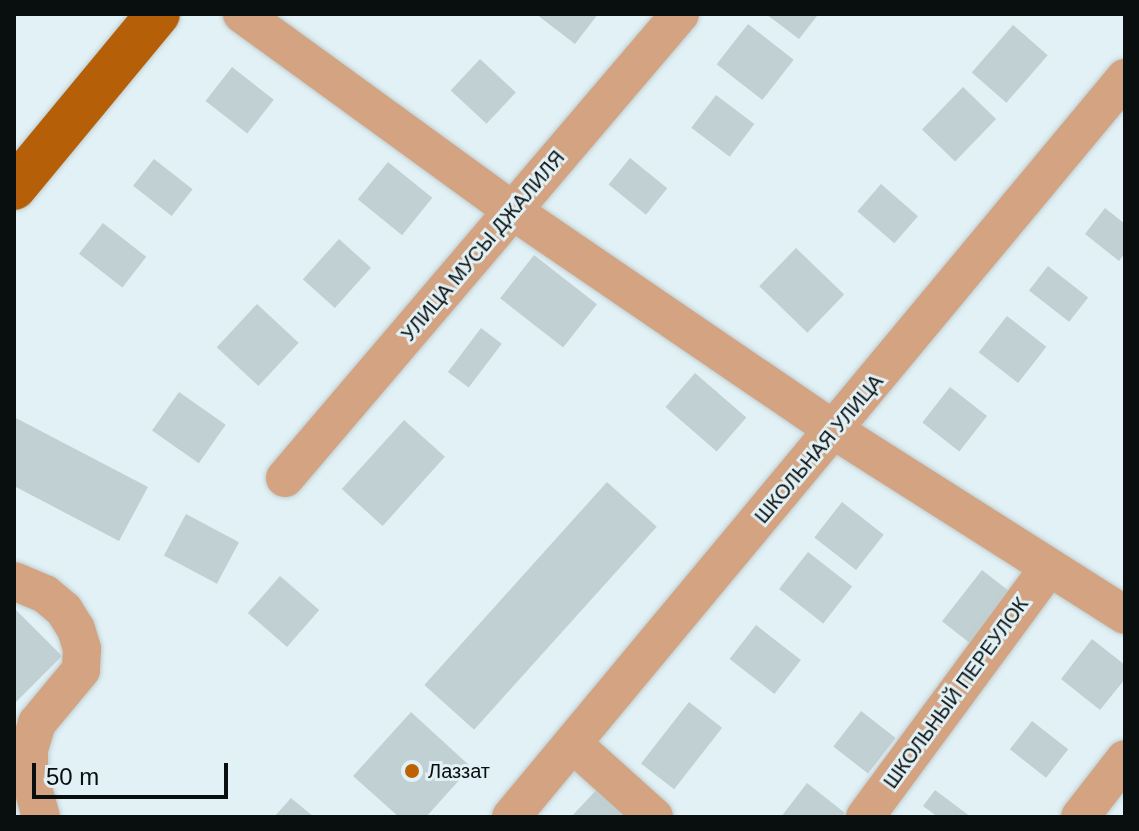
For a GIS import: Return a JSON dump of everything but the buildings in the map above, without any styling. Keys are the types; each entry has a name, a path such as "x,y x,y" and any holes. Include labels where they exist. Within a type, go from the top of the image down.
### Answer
{"main road":[{"path":"14,188 158,14"}],"street":[{"path":"242,14 513,211 835,431 1048,569 1125,615"},
{"name":"УЛИЦА МУСЫ ДЖАЛИЛЯ","path":"285,478 680,14"},
{"name":"ШКОЛЬНАЯ УЛИЦА","path":"511,817 835,431 1125,78"},
{"name":"ШКОЛЬНЫЙ ПЕРЕУЛОК","path":"865,817 1048,569"},
{"path":"14,581 45,594 64,610 76,629 82,649 81,670 37,723 29,749 29,774 41,817"},
{"path":"573,744 654,817"},
{"path":"1080,817 1125,759"}],"place":[{"name":"Лаззат","path":"412,771"}]}
